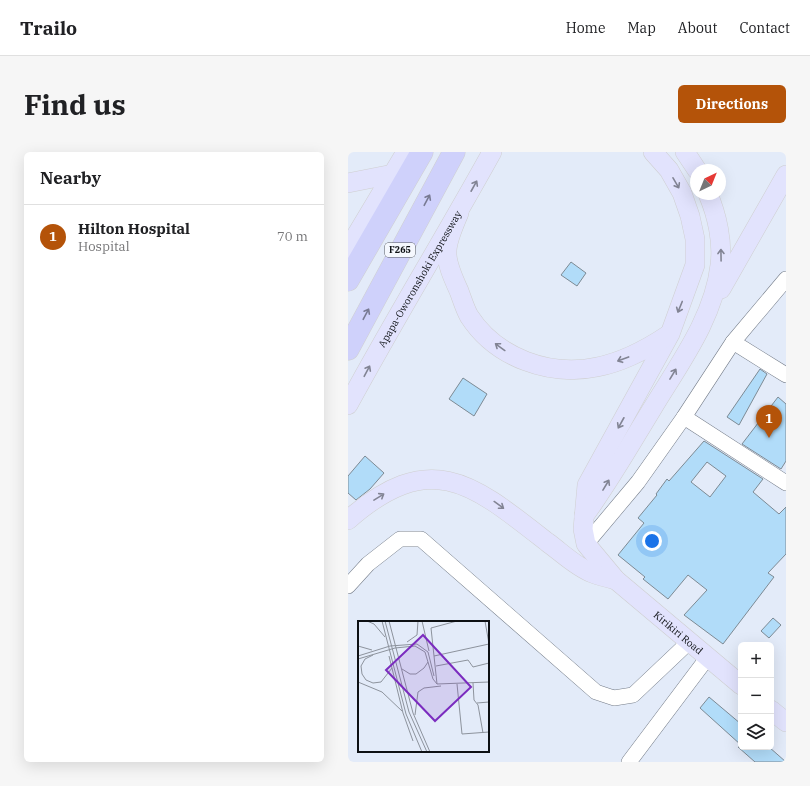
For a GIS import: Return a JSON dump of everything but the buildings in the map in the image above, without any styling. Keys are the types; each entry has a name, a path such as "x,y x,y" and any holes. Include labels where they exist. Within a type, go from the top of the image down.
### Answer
{"highway":[{"name":"F265","path":"348,280 422,152"},
{"name":"F265","path":"348,349 454,152"}],"main road":[{"path":"348,250 406,152"},
{"name":"Apapa-Oworonshoki Expressway","path":"348,405 383,340 459,213 492,152"},
{"path":"616,580 586,544 583,529 583,517 587,485 670,334 695,265 695,239 690,216 682,193 669,170 653,152"},
{"path":"685,152 693,164"},
{"path":"348,183 393,174"},
{"path":"583,517 606,485 679,365 708,311 786,175"},
{"path":"708,311 721,264 718,224 710,200"},
{"path":"459,213 447,251 453,278 469,316 485,336 508,352 532,365 562,369 597,368 649,348 670,334"},
{"path":"348,520 378,497 397,486 416,480 433,479 453,482 476,490 498,503 569,558 591,573 616,580"},
{"name":"Kirikiri Road","path":"616,580 738,682"},
{"path":"774,712 786,722"}],"street":[{"path":"586,544 638,482 684,418 733,342 786,279"},
{"path":"733,342 786,375"},
{"path":"684,418 786,483"},
{"path":"348,586 368,564 400,539 421,539 596,692 614,698 633,695 690,642"},
{"path":"629,762 708,657"}],"place":[{"name":"Hilton Hospital","path":"769,438"}]}
